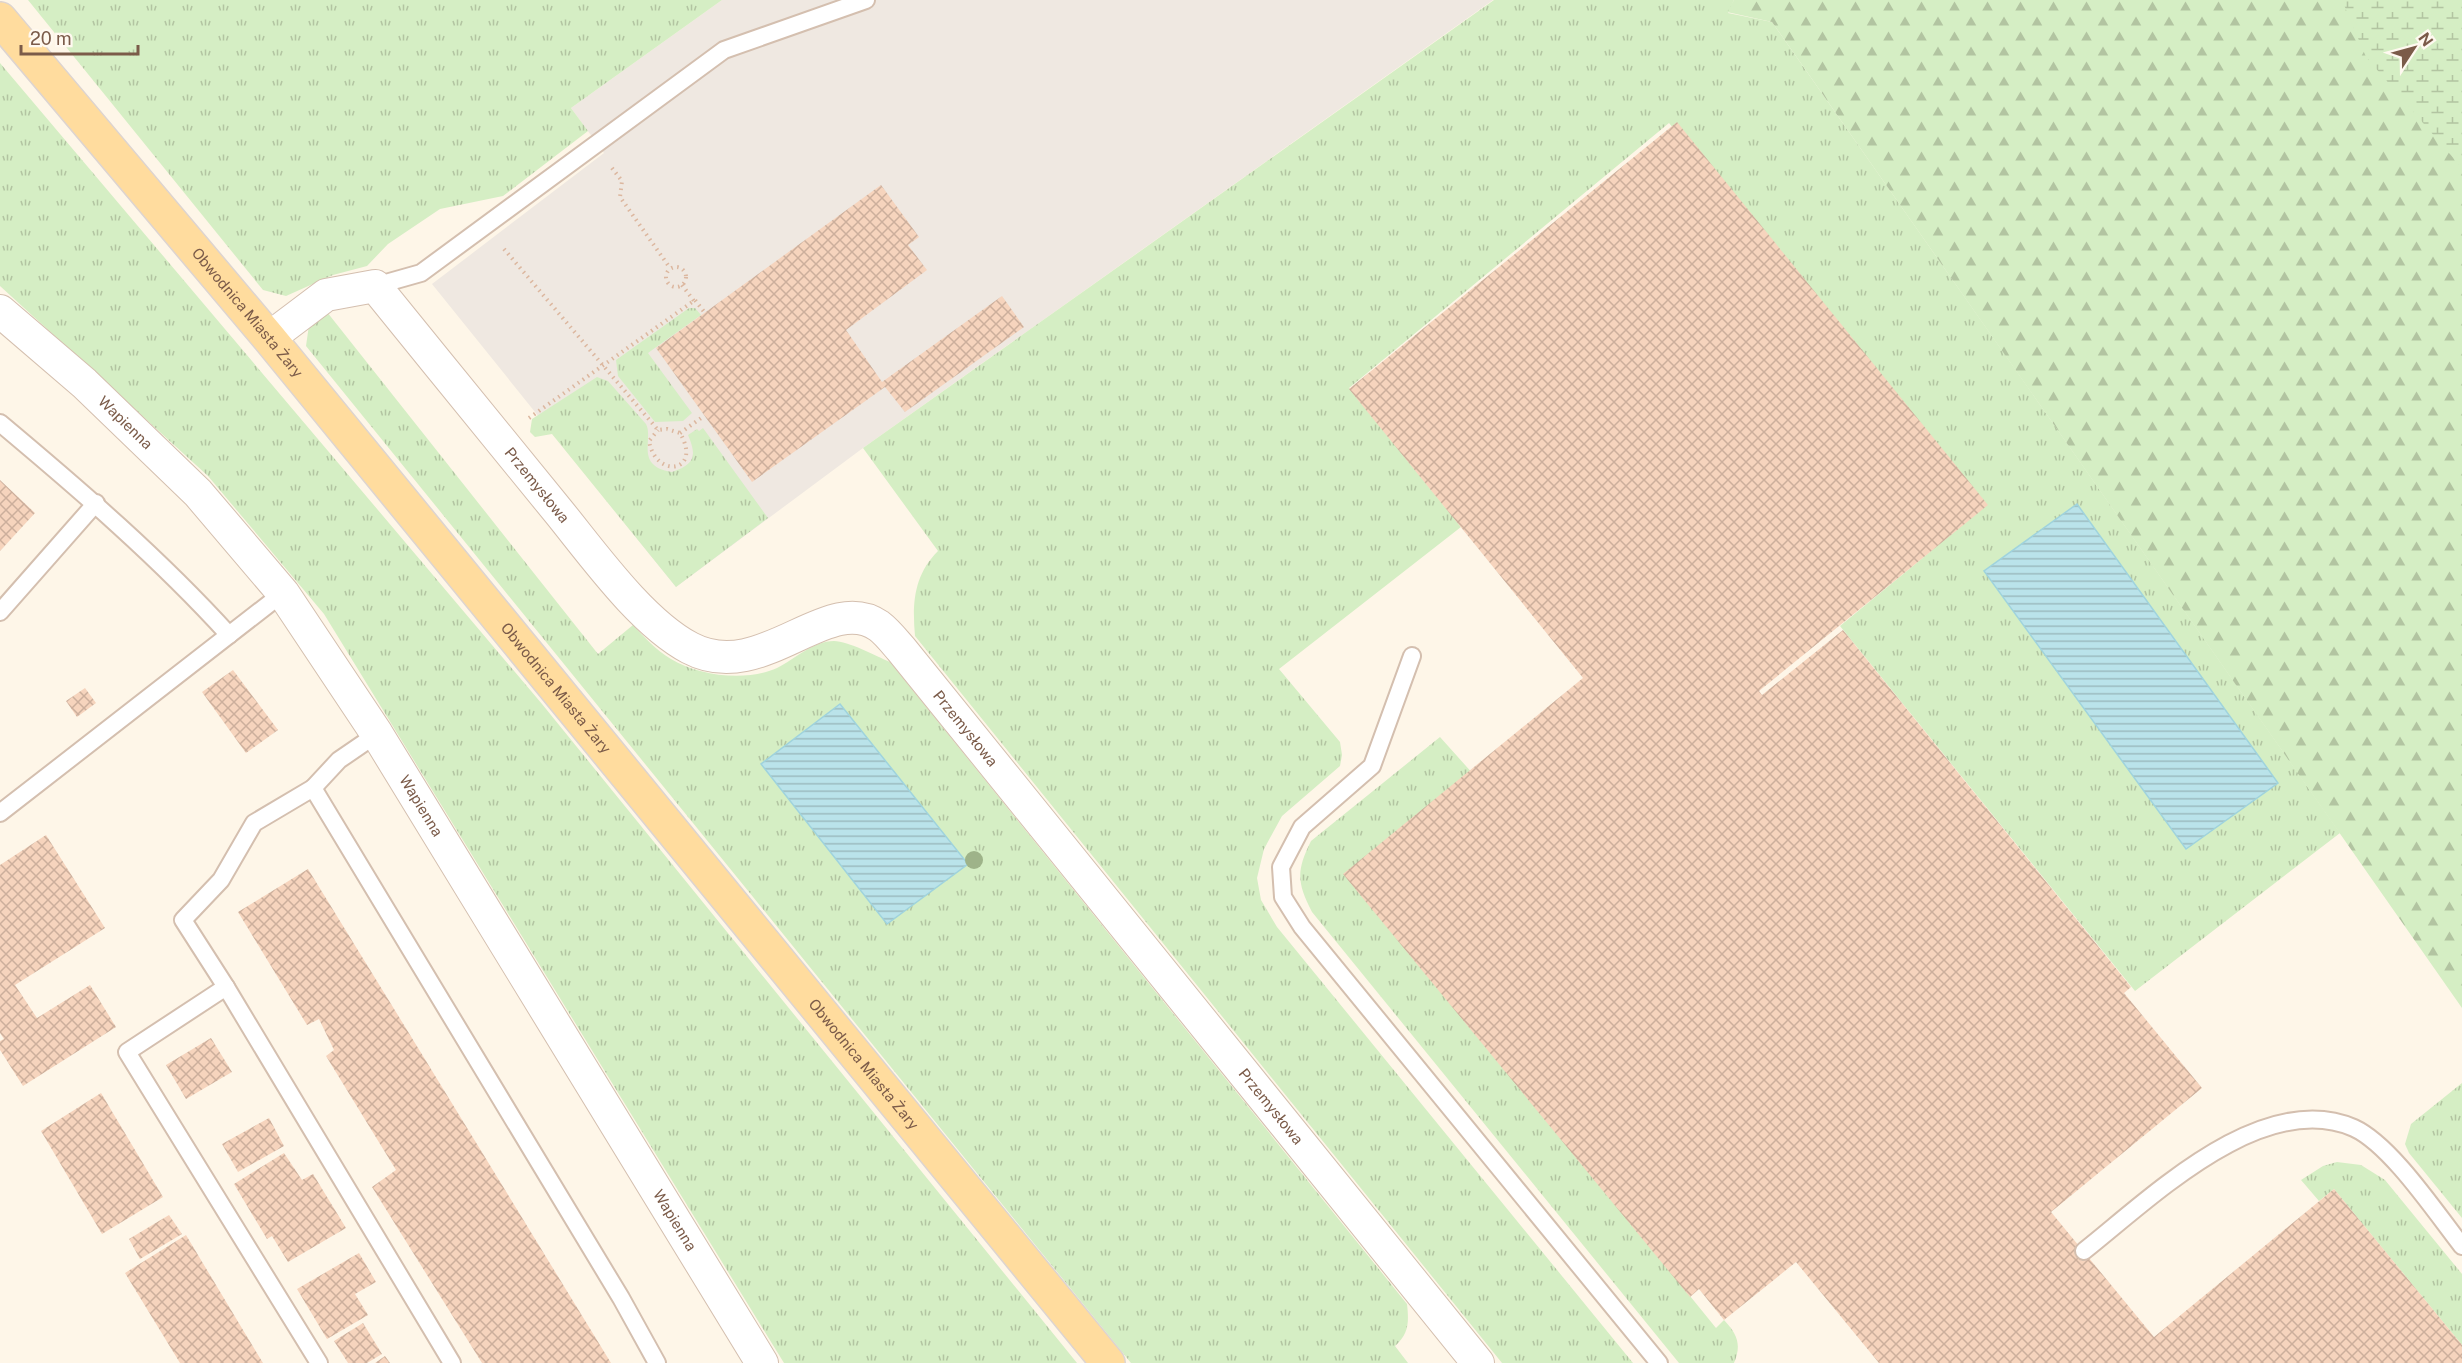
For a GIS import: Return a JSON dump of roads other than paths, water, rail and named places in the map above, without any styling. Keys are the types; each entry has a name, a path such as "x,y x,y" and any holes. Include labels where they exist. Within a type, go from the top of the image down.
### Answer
{"main road":[{"name":"Obwodnica Miasta Żary","path":"0,19 269,338 1108,1363"}],"street":[{"path":"269,338 326,295 375,286"},
{"name":"Przemysłowa","path":"375,286 608,572 662,628 692,649 722,657 757,653 783,644 809,628 844,618 871,622 891,637 1478,1363"},
{"name":"Wapienna","path":"0,311 84,383 198,493 283,593 377,734 762,1363"}],"lane":[{"path":"375,286 421,273 724,50 866,0"},
{"path":"0,423 96,503 183,585 229,636"},
{"path":"0,612 96,503"},
{"path":"0,813 283,593"},
{"path":"1412,657 1372,766 1302,827 1281,867 1283,897 1302,927 1659,1363"},
{"path":"377,734 339,760 313,788 254,823 221,880 183,920 226,987 452,1363"},
{"path":"313,788 621,1298 657,1363"},
{"path":"226,987 128,1052 319,1363"},
{"path":"2084,1251 2205,1156 2254,1131 2312,1119 2355,1128 2388,1154 2462,1246"}],"water":[{"path":"2077,504 2278,783 2186,849 1984,571"},
{"path":"840,704 968,864 887,924 761,764"}]}
